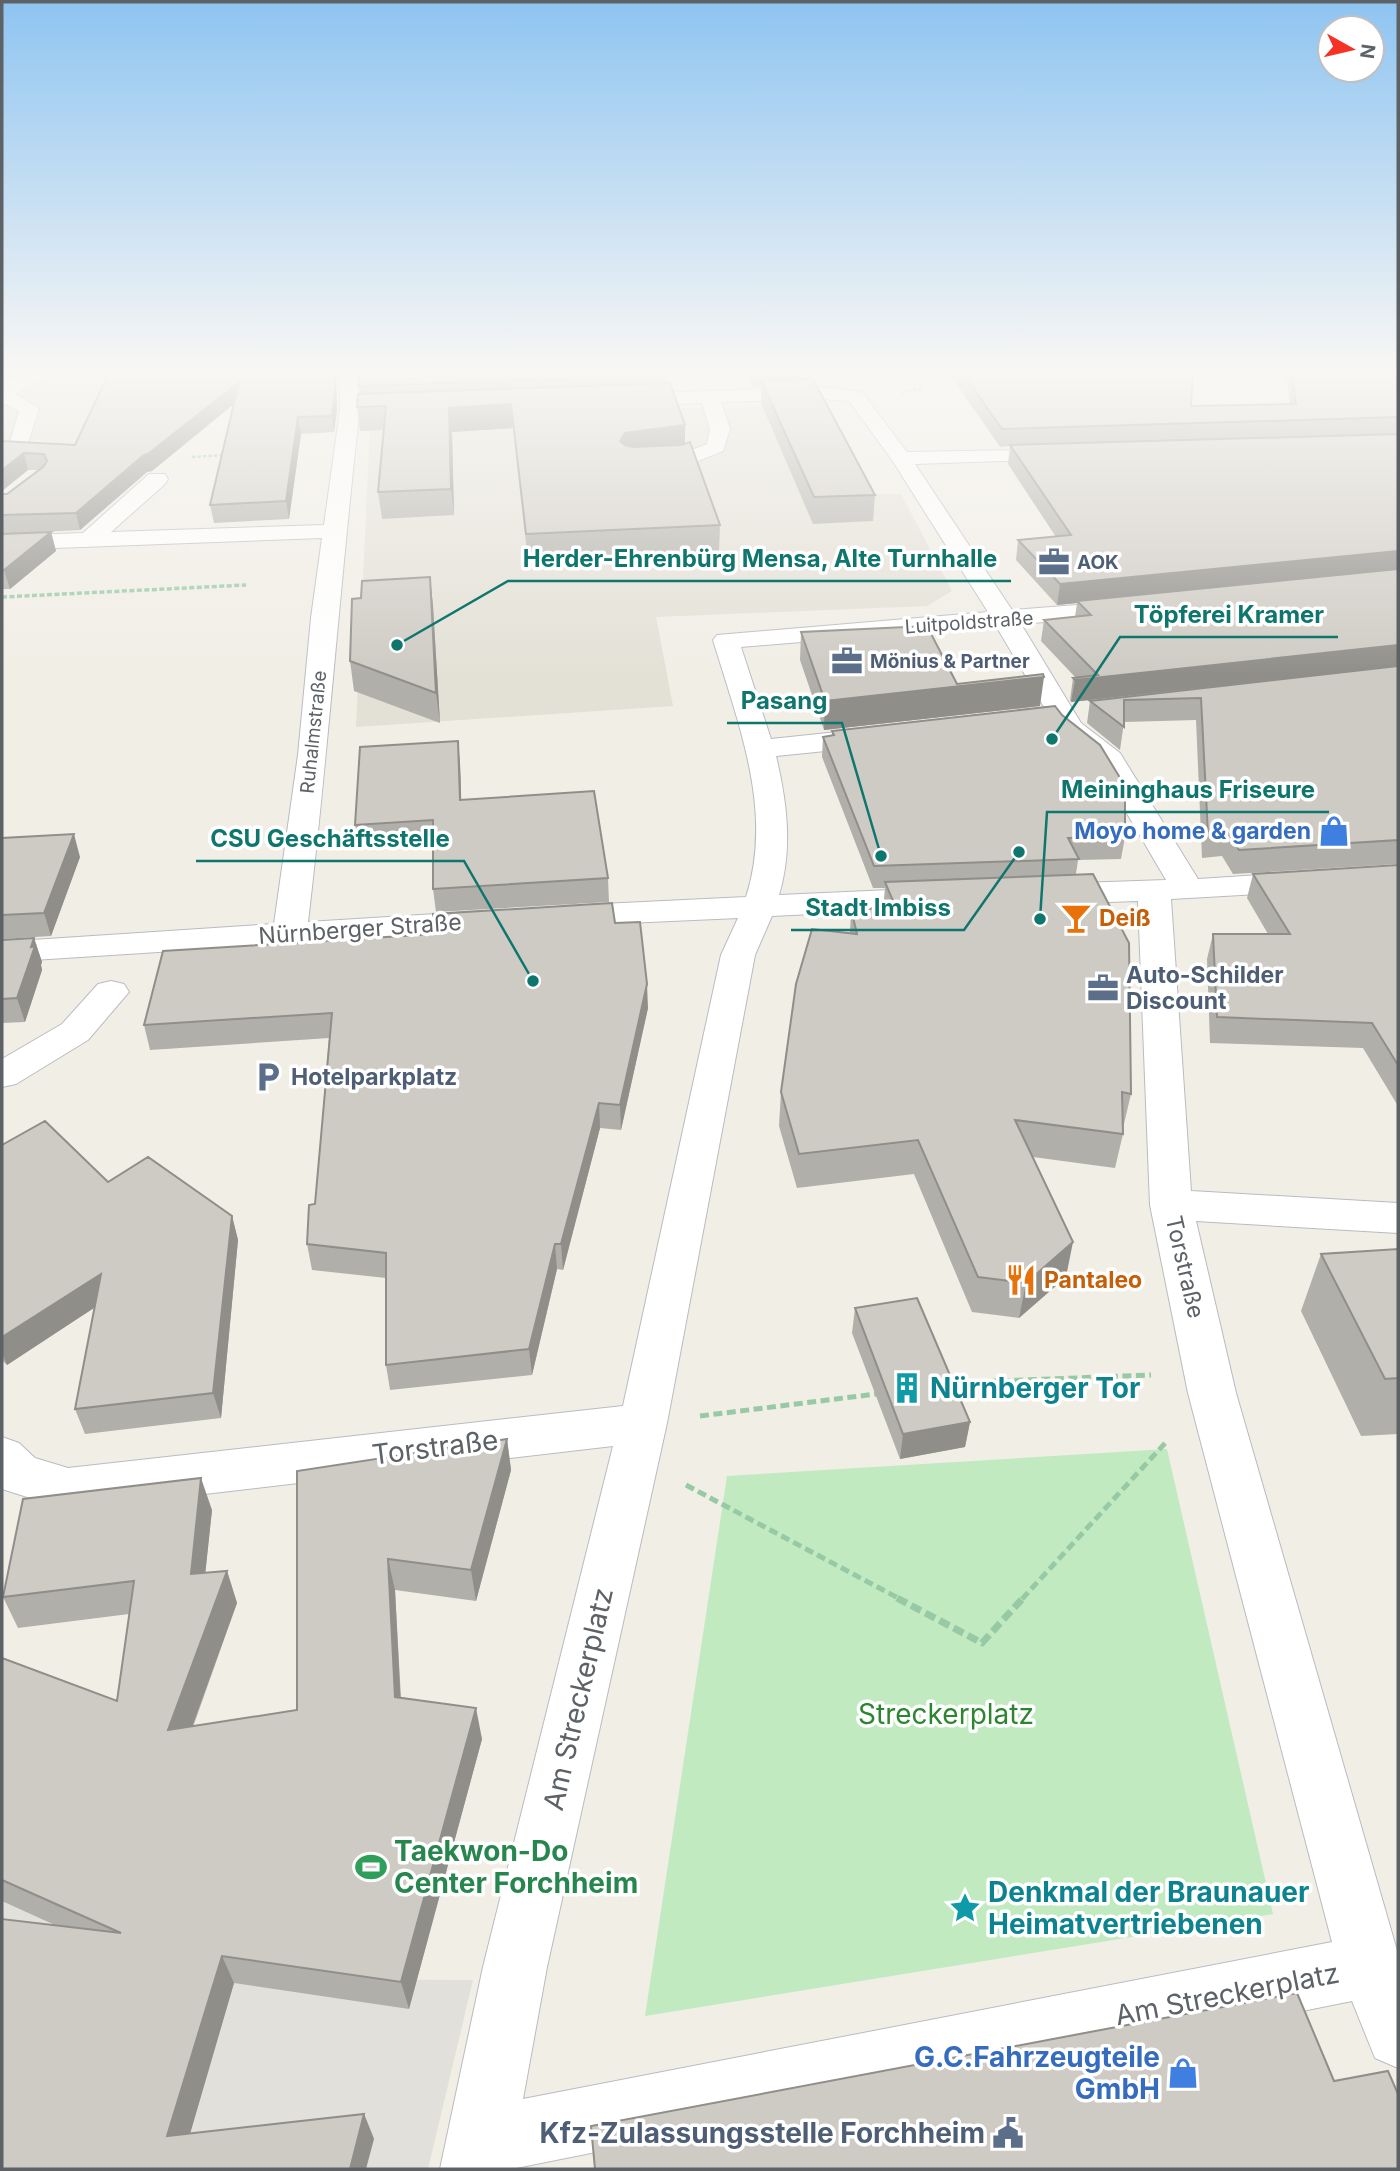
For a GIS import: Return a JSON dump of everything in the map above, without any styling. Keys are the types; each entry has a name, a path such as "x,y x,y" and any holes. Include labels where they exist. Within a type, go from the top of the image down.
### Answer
{"street":[{"name":"Ruhalmstraße","path":"290,933 313,755 324,618 342,472"},
{"path":"911,472 974,566 1070,728 1110,759 1171,890"},
{"path":"89,540 157,479"},
{"path":"2,543 335,531"},
{"name":"Luitpoldstraße","path":"761,905 771,864 772,818 759,750 726,640 1004,620 1151,606"},
{"path":"759,750 897,734"},
{"path":"1018,895 1171,890 1398,876"},
{"name":"Torstraße","path":"1171,890 1171,1205 1211,1383"},
{"name":"Nürnberger Straße","path":"2,952 525,918 964,897"},
{"path":"639,1440 738,955 761,905"},
{"path":"2,1075 75,1032 111,992"},
{"path":"1171,1205 1398,1218"},
{"name":"Am Streckerplatz","path":"639,1440 515,1967 478,2155 1370,1966 1211,1383"},
{"name":"Torstraße","path":"2,1457 19,1474 68,1489 639,1440"},
{"path":"1370,1966 1398,2035"}],"path":[{"path":"2,597 246,585"},
{"path":"939,1383 1211,1383"},
{"path":"639,1440 982,1643 1211,1383"},
{"path":"639,1440 876,1394"}],"shaded area":[{"path":"368,472 858,472 871,494 901,494 952,591 927,606 656,617 673,706 356,727"},
{"path":"2,1663 84,1978 473,1980 428,2169 2,2169"}],"green space":[{"name":"Streckerplatz","path":"1167,1449 1273,1914 645,2016 727,1476"}],"building":[{"path":"36,472 124,472 76,513 2,515 2,494 7,494"},
{"path":"218,472 290,472 286,501 210,505"},
{"path":"380,472 451,472 451,489 378,492"},
{"path":"519,472 701,472 720,525 526,534"},
{"path":"803,472 863,472 875,495 814,497"},
{"path":"1029,472 1398,472 1398,551 1060,584 1018,540 1071,535"},
{"path":"51,532 4,570 2,570 2,534"},
{"path":"1398,569 1398,645 1075,680 1073,678 1098,675 1044,620 1091,615 1077,601"},
{"path":"430,577 436,693 350,661 352,599 361,598 362,581"},
{"path":"927,626 957,684 1043,674 1044,677 825,701 801,632"},
{"path":"1398,666 1398,840 1239,850 1228,832 1208,834 1201,698 1124,700 1124,727 1090,701"},
{"path":"1055,706 1062,715 1100,745 1125,786 1125,837 1068,838 1079,859 874,866 823,737 834,735 832,731"},
{"path":"458,741 460,800 594,791 608,878 433,889 433,820 355,825 360,747"},
{"path":"74,834 44,913 2,915 2,838"},
{"path":"1398,865 1398,1065 1372,1023 1217,1017 1213,934 1290,934 1253,874"},
{"path":"1093,874 1129,943 1131,1094 1122,1092 1123,1134 1015,1120 1073,1242 1026,1283 978,1277 918,1140 799,1154 781,1092 796,984 812,929 857,934 851,909 896,908 885,882"},
{"path":"612,903 615,923 640,922 647,984 620,1105 599,1103 561,1244 555,1244 529,1349 386,1365 386,1253 307,1244 309,1205 315,1204 332,1013 144,1025 163,951 434,934 433,914"},
{"path":"34,938 31,947 35,946 17,998 2,999 2,940"},
{"path":"45,1121 108,1182 148,1157 232,1216 213,1393 75,1409 101,1274 2,1337 2,1145"},
{"path":"1398,1249 1398,1378 1385,1379 1321,1254"},
{"name":"Nürnberger Tor","path":"917,1298 970,1422 903,1434 855,1308"},
{"path":"507,1439 471,1570 388,1559 395,1697 476,1708 401,1982 222,1956 167,2136 364,2114 350,2169 2,2169 2,1919 121,1933 2,1880 2,1658 117,1701 134,1581 3,1597 23,1499 201,1478 191,1574 227,1571 168,1730 297,1710 297,1471"},
{"path":"1297,1993 1334,2081 1388,2071 1398,2094 1398,2169 595,2169 591,2126"}],"place":[{"name":"AOK","path":"1054,562"},
{"name":"Herder-Ehrenbürg Mensa, Alte Turnhalle","path":"397,645"},
{"name":"Mönius & Partner","path":"847,661"},
{"name":"Töpferei Kramer","path":"1052,739"},
{"name":"Moyo home & garden","path":"1334,831"},
{"name":"Stadt Imbiss","path":"1019,852"},
{"name":"Pasang","path":"881,856"},
{"name":"Deiß","path":"1076,918"},
{"name":"Meininghaus Friseure","path":"1040,919"},
{"name":"CSU Geschäftsstelle","path":"533,981"},
{"name":"Auto-Schilder Discount","path":"1103,988"},
{"name":"Hotelparkplatz","path":"268,1077"},
{"name":"Pantaleo","path":"1021,1280"},
{"name":"Nürnberger Tor","path":"907,1388"},
{"name":"Taekwon-Do Center Forchheim","path":"371,1867"},
{"name":"Denkmal der Braunauer Heimatvertriebenen","path":"965,1908"},
{"name":"G.C.Fahrzeugteile GmbH","path":"1183,2073"},
{"name":"Kfz-Zulassungsstelle Forchheim","path":"1008,2133"}]}
